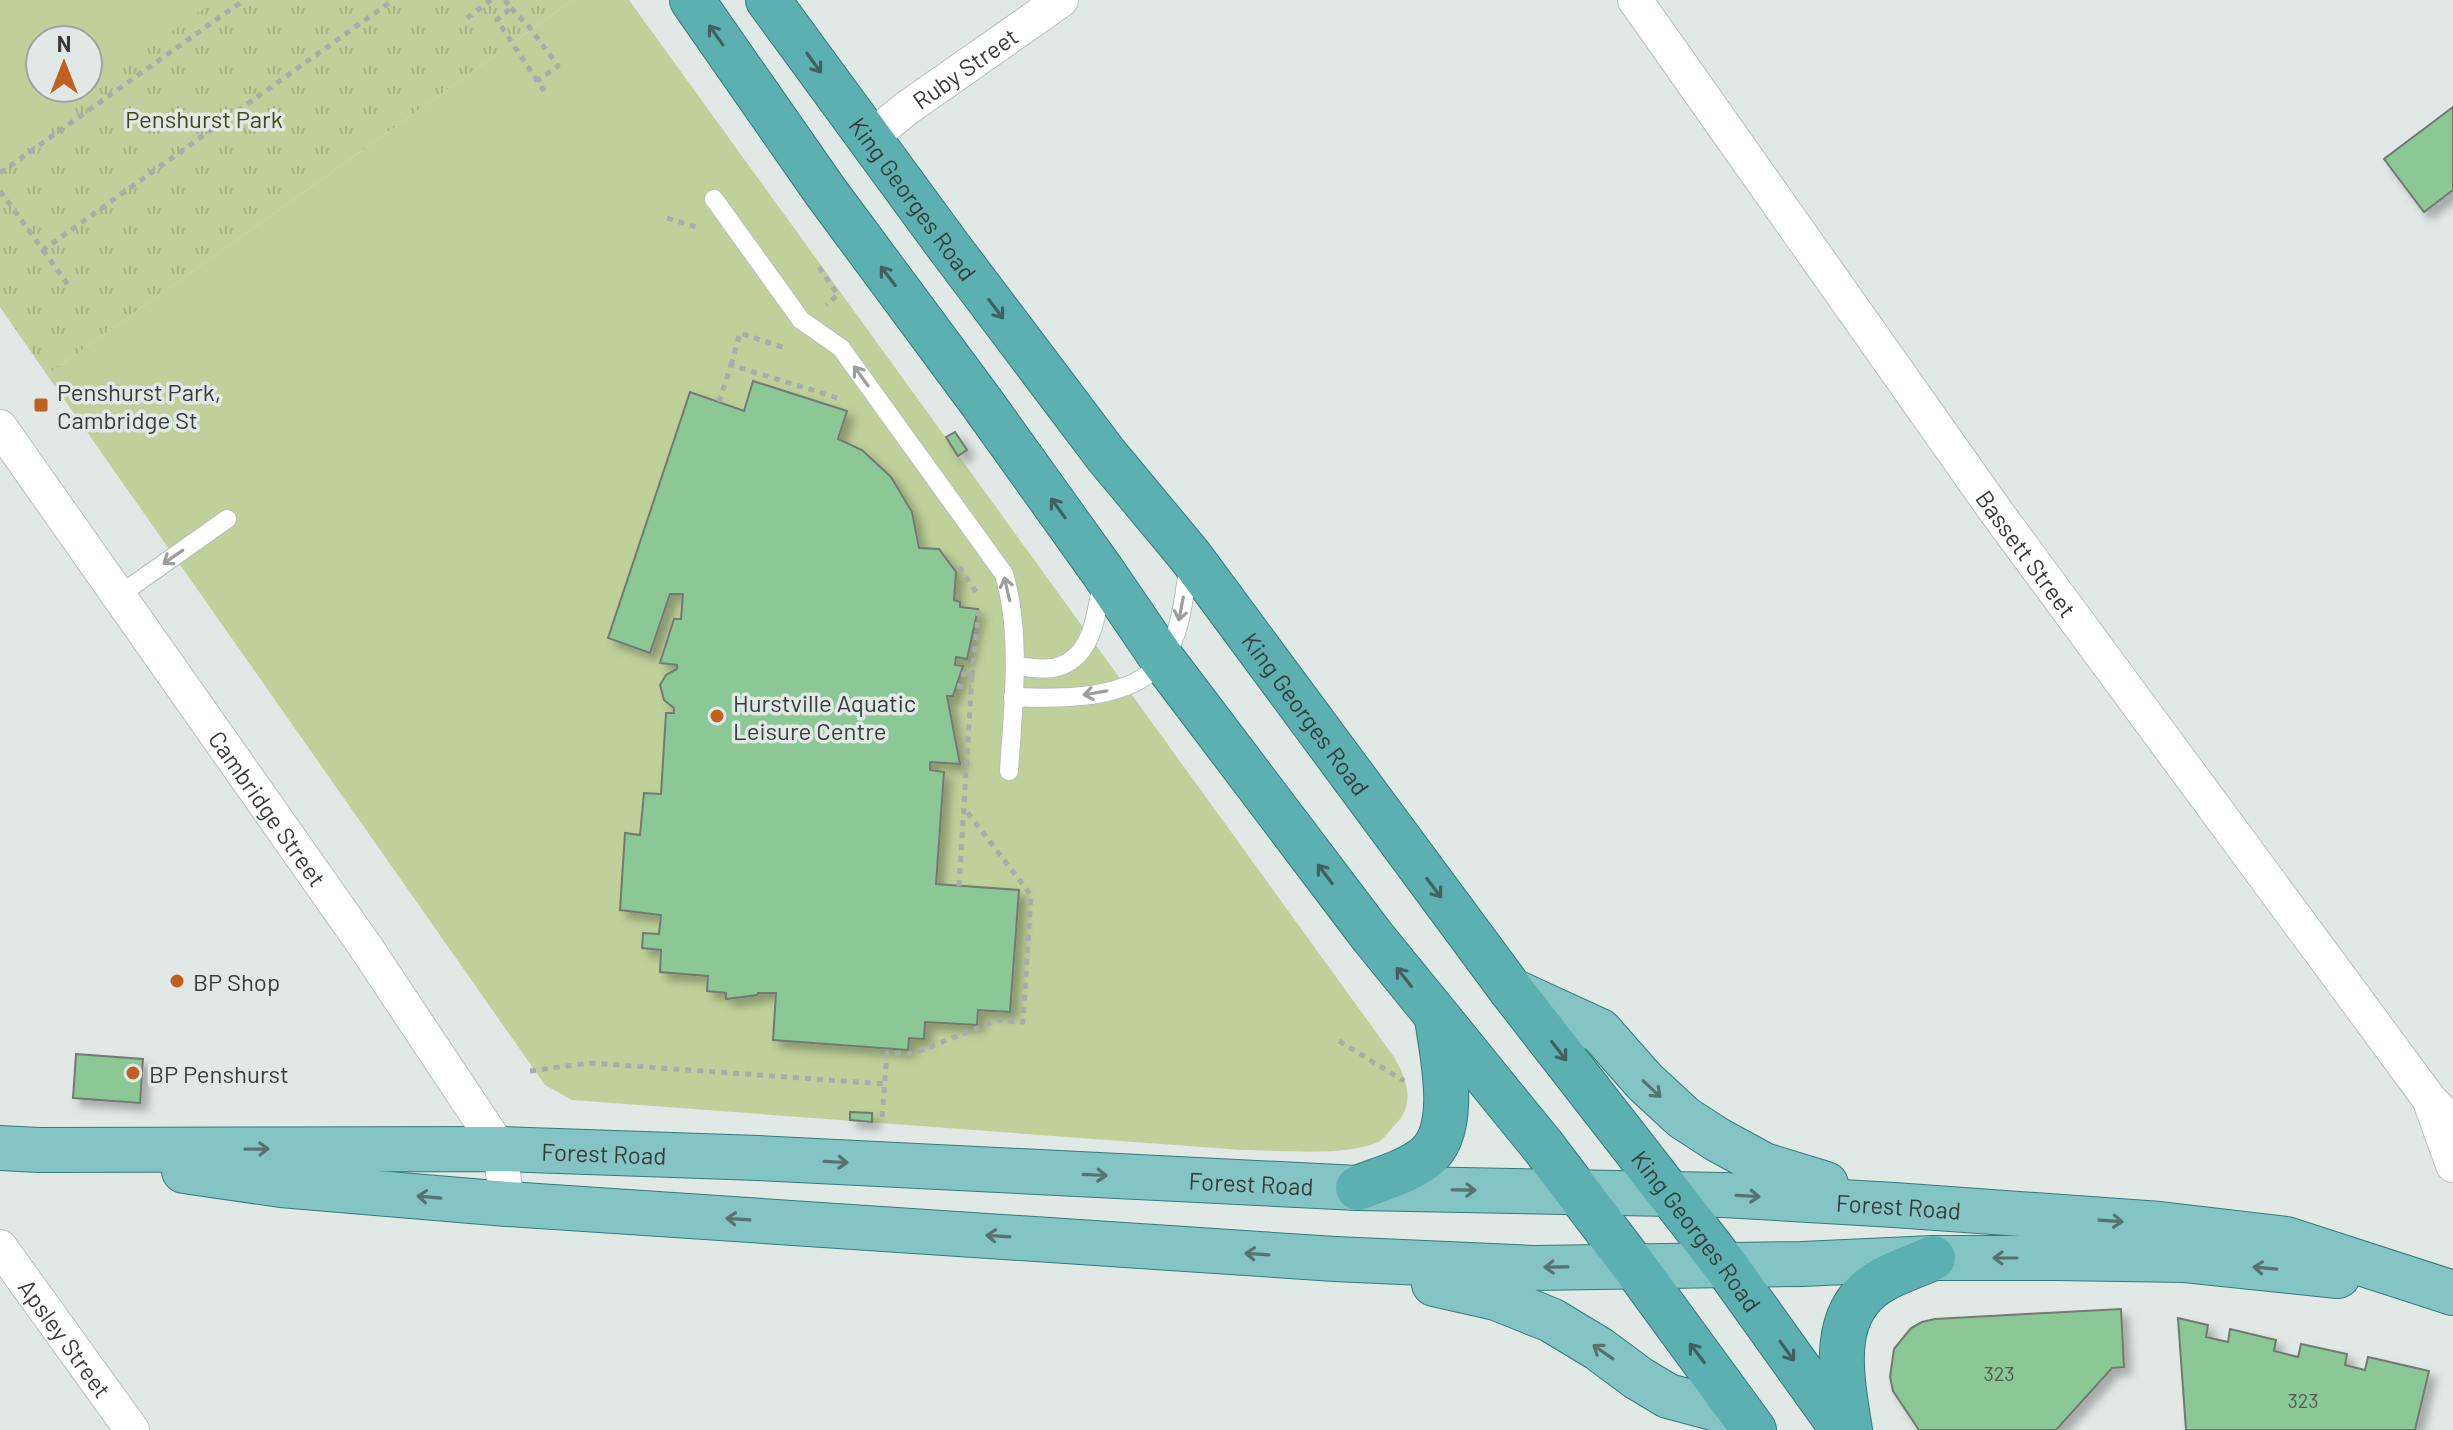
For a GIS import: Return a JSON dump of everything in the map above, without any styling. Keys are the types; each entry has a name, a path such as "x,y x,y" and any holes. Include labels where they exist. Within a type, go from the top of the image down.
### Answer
{"highway":[{"path":"692,0 825,191 1103,572 1163,660 1372,936 1542,1145 1749,1423"},
{"name":"King Georges Road","path":"768,0 1097,443 1190,556 1511,990 1725,1265 1843,1430"},
{"path":"1358,1188 1410,1168 1429,1155 1440,1135 1446,1112 1446,1085 1437,1018"},
{"path":"1850,1430 1841,1361 1845,1328 1852,1309 1863,1294 1881,1281 1933,1258"}],"main road":[{"path":"1511,990 1600,1031 1645,1082 1684,1118 1718,1140 1774,1169 1894,1205"},
{"name":"Forest Road","path":"19,1149 500,1149 758,1158 1358,1188 1670,1194 1894,1205 2160,1224 2286,1239 2453,1293"},
{"name":"Forest Road","path":"19,1149 281,1185 507,1204 1335,1259 1534,1268 1802,1264 1933,1258 2185,1260 2305,1272 2453,1293"},
{"path":"1335,1259 1496,1298 1551,1320 1668,1396 1749,1423"}],"street":[{"name":"Ruby Street","path":"870,138 907,108 1061,0"},
{"name":"Bassett Street","path":"1635,0 1997,513 2441,1112 2453,1165"},
{"name":"Cambridge Street","path":"0,427 365,946 500,1149 507,1204"},
{"name":"Apsley Street","path":"0,1247 132,1430"}],"lane":[{"path":"714,199 801,320 841,348 1004,574 1010,593 1015,666 1009,771"},
{"path":"118,596 227,519"},
{"path":"1013,697 1077,696 1123,689 1144,677 1163,660 1173,640 1190,556"},
{"path":"1015,666 1050,668 1067,664 1080,653 1091,637 1103,572"}],"path":[{"path":"0,173 244,0"},
{"path":"43,250 393,0"},
{"path":"505,0 558,66 537,81"},
{"path":"467,18 487,1"},
{"path":"511,8 497,20 544,91"},
{"path":"0,191 71,289"},
{"path":"819,267 838,295 826,305"},
{"path":"719,402 740,333 799,353"},
{"path":"731,365 846,401 837,390"},
{"path":"953,559 980,598 971,687 959,886"},
{"path":"961,674 972,676"},
{"path":"957,686 971,687"},
{"path":"882,1117 887,1053 912,1054 998,1020 1023,1022 1031,895 964,808"},
{"path":"1339,1041 1405,1081"},
{"path":"530,1071 590,1063 885,1084"}],"green space":[{"name":"Penshurst Park","path":"0,0 573,0 47,375 0,307"},
{"path":"0,0 216,0 104,80 104,24 24,24 24,104 70,104 8,148 0,136"},
{"name":"Hurstville Aquatic Leisure Centre","path":"573,0 629,0 1394,1057 1406,1083 1406,1109 1381,1140 1348,1150 1242,1150 572,1100 545,1085 47,375"}],"building":[{"path":"2453,107 2453,190 2424,212 2384,159"},
{"path":"753,381 847,411 838,439 862,450 891,477 912,512 919,548 939,549 956,572 954,600 960,602 960,607 978,609 967,659 956,657 955,665 963,666 953,696 947,696 960,764 930,762 930,770 944,772 936,884 1019,890 1010,1012 978,1010 977,1025 925,1022 924,1039 909,1038 908,1050 773,1040 776,993 726,999 726,993 707,991 708,976 660,972 661,950 642,948 643,933 659,934 661,915 620,910 625,833 640,835 644,793 661,794 666,713 674,713 674,708 664,700 660,685 666,675 677,669 677,665 660,663 674,619 681,619 683,594 670,594 650,653 608,638 690,392 744,411"},
{"path":"955,432 967,450 958,456 946,437"},
{"path":"76,1054 143,1059 140,1103 73,1098"},
{"path":"850,1112 872,1113 872,1122 850,1120"},
{"path":"2121,1309 2124,1367 2112,1368 2056,1430 1919,1430 1893,1391 1890,1377 1894,1349 1911,1328 1922,1322"},
{"path":"2178,1318 2208,1325 2206,1337 2228,1342 2230,1329 2276,1340 2274,1351 2298,1357 2301,1344 2347,1354 2345,1365 2365,1370 2368,1357 2429,1371 2415,1430 2186,1430"}],"place":[{"name":"Penshurst Park, Cambridge St","path":"41,405"},
{"name":"Hurstville Aquatic Leisure Centre","path":"717,716"},
{"name":"BP Shop","path":"177,981"},
{"name":"BP Penshurst","path":"133,1073"}]}
